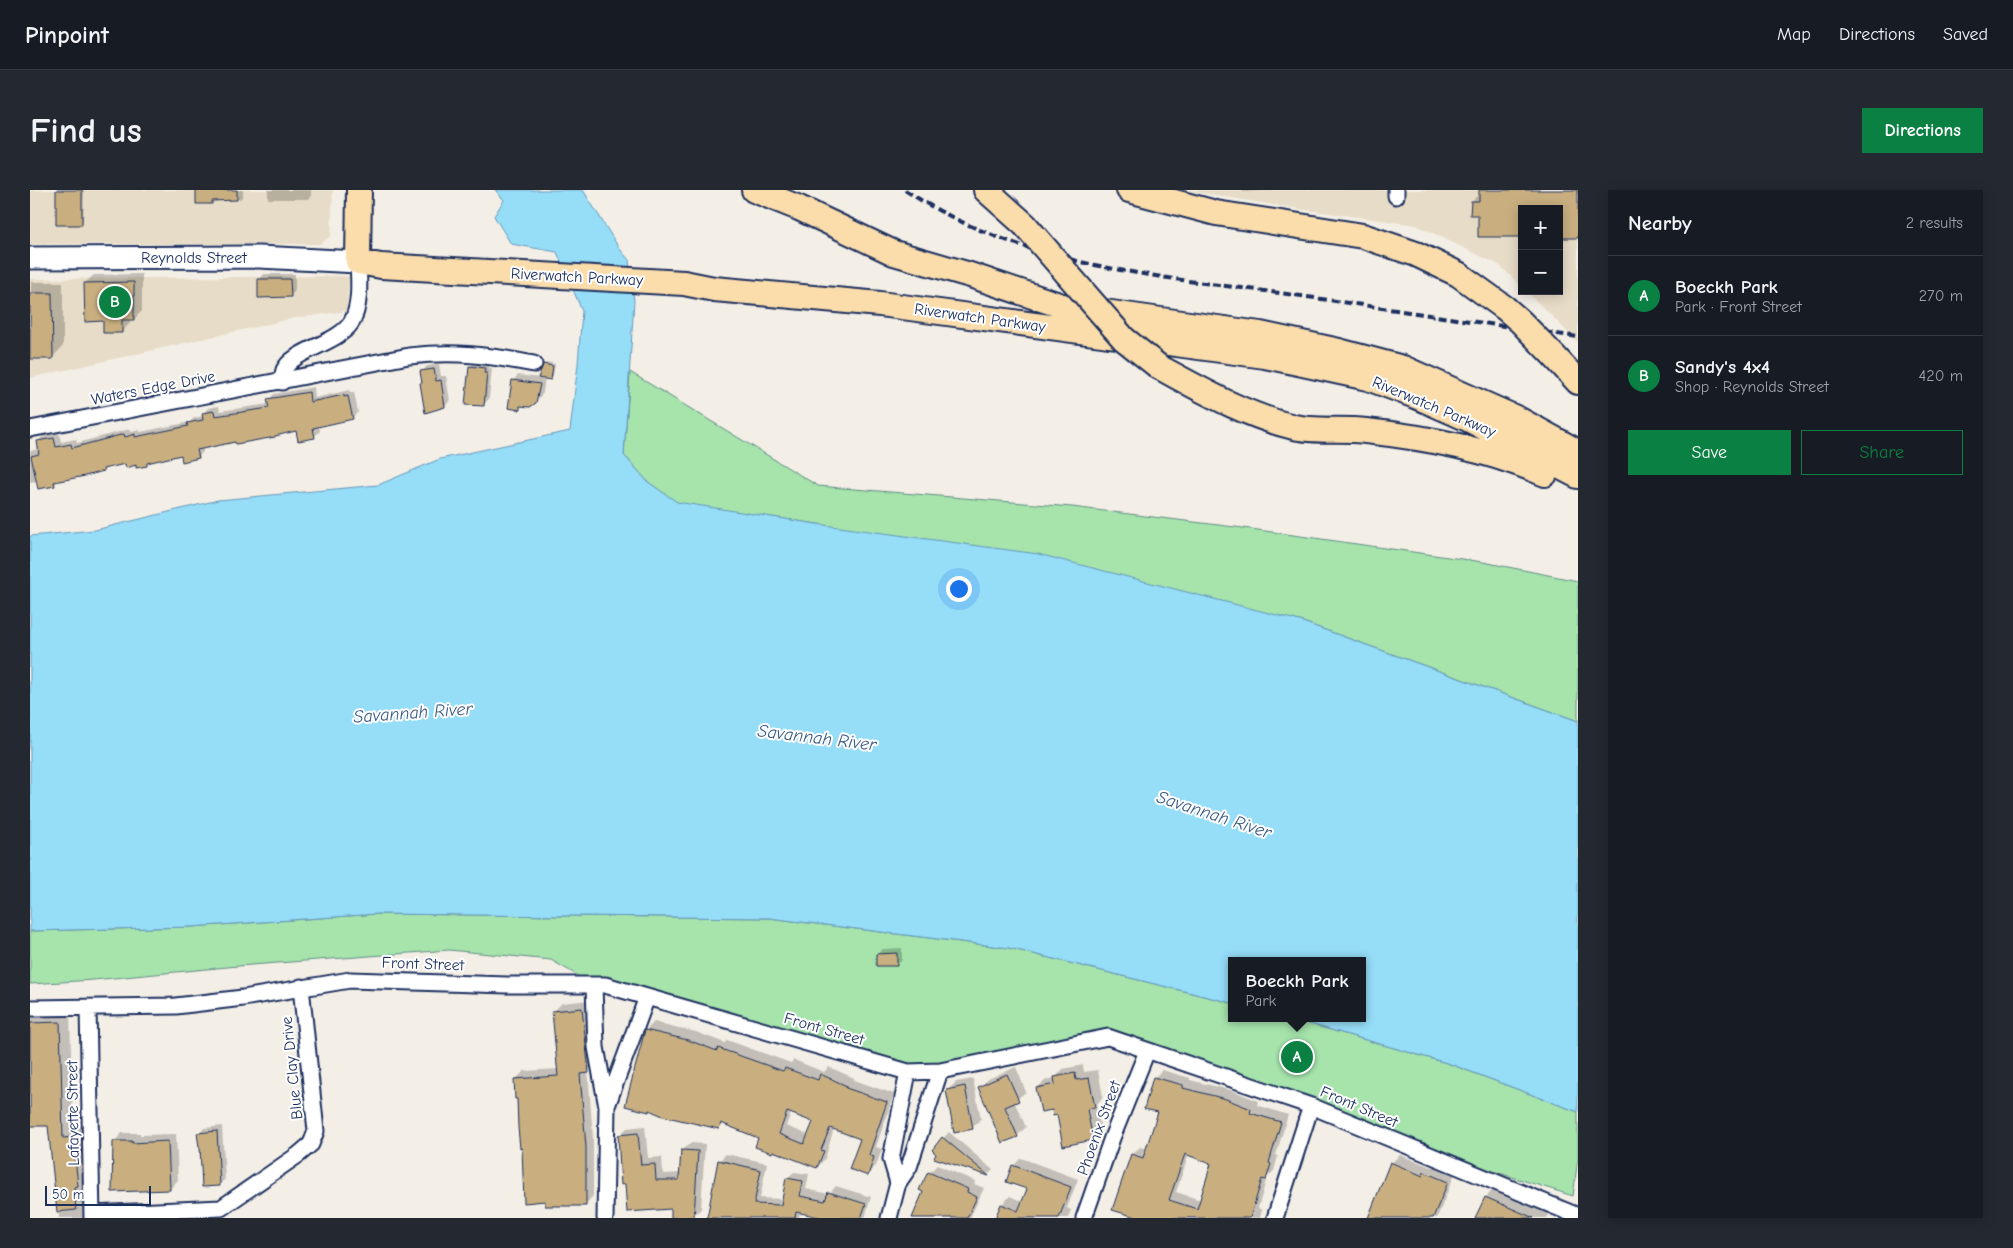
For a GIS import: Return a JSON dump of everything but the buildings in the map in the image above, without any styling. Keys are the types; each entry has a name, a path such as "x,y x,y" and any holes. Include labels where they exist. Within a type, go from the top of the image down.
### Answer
{"main road":[{"path":"358,262 359,190"},
{"name":"Riverwatch Parkway","path":"754,190 799,208 894,253 970,275 1062,306 1260,334 1339,350 1403,368 1452,388 1518,419 1578,452"},
{"path":"986,190 1026,226 1124,339 1159,366 1244,411 1295,428 1363,430 1457,444 1519,463 1578,488"},
{"path":"1132,191 1216,214 1363,236 1416,254 1458,274 1505,308 1520,321 1578,382"},
{"name":"Reynolds Street","path":"30,258 259,258 358,262"},
{"name":"Riverwatch Parkway","path":"358,262 381,266 684,283 714,288 880,304 1245,354 1368,378 1468,419 1578,476"}],"street":[{"path":"282,382 284,370 290,363 336,337 350,324 357,303 358,262"},
{"name":"Waters Edge Drive","path":"30,429 282,382 408,356 440,353 497,357 534,364"},
{"name":"Front Street","path":"30,1008 167,1006 206,1003 301,987 366,980 605,985 908,1072 940,1071 1108,1037 1311,1106 1557,1213 1578,1216"},
{"path":"594,985 596,1047 607,1107 605,1218"},
{"name":"Blue Clay Drive","path":"92,1216 221,1208 311,1144 316,1131 301,987"},
{"path":"607,1107 647,997"},
{"name":"Lafayette Street","path":"88,1007 92,1216"},
{"name":"Phoenix Street","path":"1087,1217 1112,1138 1147,1051"},
{"path":"890,1218 898,1182 909,1167 940,1071"},
{"path":"898,1182 891,1159 908,1072"},
{"path":"1275,1218 1311,1106"}],"shaded area":[{"path":"30,190 333,190 331,236 320,244 30,244"},
{"path":"1183,190 1578,190 1578,342 1530,295 1563,295 1563,205 1518,205 1518,283 1499,265 1416,225 1285,207"},
{"path":"349,276 347,311 295,318 30,378 30,279"}],"green space":[{"path":"630,372 818,486 1072,507 1251,529 1483,562 1578,581 1578,721 1300,621 817,524 677,503 648,482 624,455"},
{"path":"377,914 769,918 1009,948 1228,1002 1228,1022 1303,1022 1450,1064 1578,1112 1578,1158 1573,1196 1384,1137 1108,1037 922,1072 594,985 551,960 449,950 30,984 30,931 191,927"}],"water":[{"name":"Savannah River","path":"495,190 583,190 619,248 629,260 634,301 624,455 648,482 677,502 817,524 1038,554 1300,621 1578,721 1578,1112 1450,1064 1303,1022 1366,1022 1366,957 1228,957 1228,1002 1009,948 769,918 377,914 191,927 30,931 30,536 95,530 218,500 378,485 440,459 570,431 582,311 557,252 511,244 494,216 504,200"}],"railway":[{"path":"905,190 949,216 994,236 1041,252 1089,264 1188,281 1578,337"}],"place":[{"name":"Sandy's 4x4","path":"115,302"},
{"name":"Boeckh Park","path":"1297,1057"}]}
